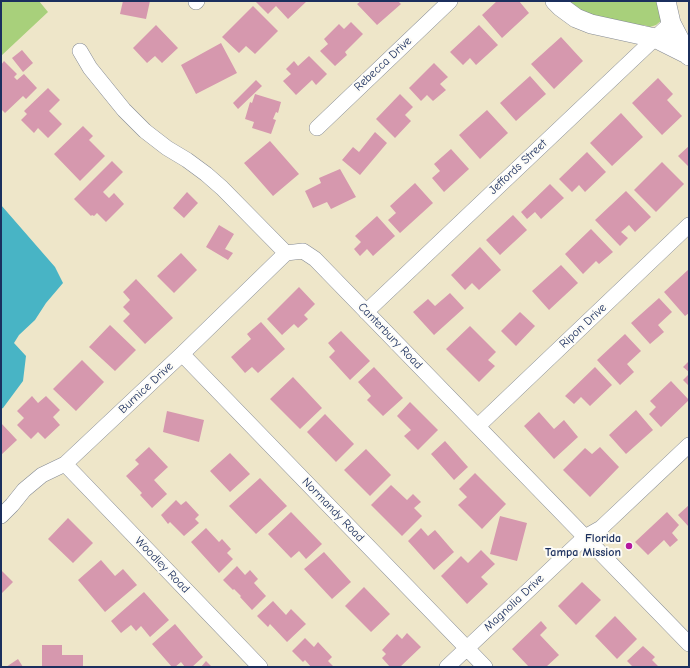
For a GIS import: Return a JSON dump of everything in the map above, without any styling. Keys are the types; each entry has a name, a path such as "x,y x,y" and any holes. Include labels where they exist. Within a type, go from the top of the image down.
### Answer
{"street":[{"name":"Rebecca Drive","path":"316,128 450,1"},
{"path":"555,1 576,18 591,24 655,38 688,54"},
{"path":"666,1 671,23 688,54"},
{"name":"Jeffords Street","path":"366,312 671,23"},
{"path":"80,51 90,68 124,110 145,131 167,148 206,174 222,188 286,254"},
{"name":"Ripon Drive","path":"478,426 689,226"},
{"name":"Canterbury Road","path":"286,254 303,251 316,259 689,644"},
{"name":"Burnice Drive","path":"1,516 24,490 42,475 65,464 286,254"},
{"name":"Normandy Road","path":"182,354 485,667"},
{"name":"Magnolia Drive","path":"447,667 584,537 601,528 689,445"},
{"name":"Woodley Road","path":"65,464 260,667"}],"green space":[{"path":"1,1 39,1 48,12 1,56"},
{"path":"567,1 662,1 662,20 656,25 650,27 594,17 572,6"}],"water":[{"path":"1,205 55,267 63,283 46,303 35,320 19,335 14,343 26,356 23,381 1,409"}],"building":[{"path":"123,1 150,1 146,19 120,14"},
{"path":"255,1 307,1 288,19 276,6 268,14"},
{"path":"361,1 398,1 401,4 377,25 357,4"},
{"path":"497,1 519,1 529,13 502,38 482,15"},
{"path":"253,6 278,31 255,54 246,46 239,53 222,37"},
{"path":"351,22 363,34 345,52 347,55 335,66 320,51 328,44 324,39 339,24 344,29"},
{"path":"156,25 178,48 162,63 155,56 147,63 133,48"},
{"path":"479,25 498,45 476,65 470,58 463,65 450,52"},
{"path":"561,37 583,61 554,89 531,64"},
{"path":"221,43 237,73 196,94 181,65"},
{"path":"22,50 33,63 23,72 12,58"},
{"path":"309,56 327,74 316,85 312,80 296,95 283,81 291,74 286,69 294,61 298,66"},
{"path":"4,61 17,74 14,77 17,80 24,74 37,88 26,99 23,96 5,113 1,109 1,65"},
{"path":"434,63 448,77 440,84 446,90 433,101 427,95 421,101 409,88"},
{"path":"530,76 546,94 516,121 500,103"},
{"path":"658,78 673,94 667,100 682,116 662,135 632,103"},
{"path":"256,80 262,86 238,109 233,103"},
{"path":"48,88 60,100 49,111 62,124 48,138 38,128 34,133 21,120 27,114 24,111"},
{"path":"255,94 281,102 278,113 276,112 273,119 276,120 271,134 252,128 254,122 245,119 250,102 252,103"},
{"path":"400,94 413,107 405,115 411,121 395,138 376,119"},
{"path":"487,110 508,133 480,159 459,135"},
{"path":"621,113 643,137 612,166 590,143"},
{"path":"83,126 93,136 89,140 105,156 80,181 54,154"},
{"path":"375,132 387,143 360,175 342,160 353,147 359,152"},
{"path":"270,141 299,174 273,196 244,163"},
{"path":"689,146 689,167 678,156"},
{"path":"451,149 469,169 444,192 432,178 440,171 434,164"},
{"path":"587,152 606,172 585,192 579,185 572,192 559,179"},
{"path":"112,161 123,172 103,192 109,198 114,193 124,204 106,222 97,213 94,216 91,216 74,199"},
{"path":"662,162 684,184 656,212 634,190"},
{"path":"340,169 356,197 331,209 327,202 313,208 305,191 321,183 319,178"},
{"path":"415,183 433,203 400,233 388,220 396,213 390,206"},
{"path":"550,184 564,198 541,219 535,212 527,219 521,212"},
{"path":"626,191 651,217 635,232 629,225 621,232 628,238 620,246 595,220"},
{"path":"187,192 198,203 184,218 173,208"},
{"path":"513,215 527,230 500,255 486,240"},
{"path":"377,216 395,236 373,256 367,249 360,256 354,249 361,242 355,236"},
{"path":"219,225 234,234 225,249 233,253 228,260 206,247"},
{"path":"591,229 613,252 599,264 596,261 583,274 565,254"},
{"path":"480,247 501,270 479,290 472,283 465,290 451,275"},
{"path":"181,253 197,270 174,293 157,276"},
{"path":"561,265 578,283 549,310 532,291"},
{"path":"689,269 689,313 685,316 664,292"},
{"path":"136,279 173,318 145,344 123,321 130,314 123,307 130,300 123,292"},
{"path":"299,287 315,304 304,315 308,319 298,328 294,324 282,335 267,319"},
{"path":"450,293 464,308 434,335 413,312 428,299 435,306"},
{"path":"659,298 672,312 658,325 664,332 650,344 631,323"},
{"path":"520,312 535,326 516,346 501,331"},
{"path":"261,322 285,349 258,373 252,367 245,373 231,357 251,339 247,334"},
{"path":"110,325 136,350 115,371 89,347"},
{"path":"470,326 496,352 488,360 495,366 479,382 446,349"},
{"path":"341,331 370,361 350,380 329,357 335,351 328,343"},
{"path":"625,334 641,351 627,364 634,372 620,385 597,360"},
{"path":"82,360 104,382 76,411 53,389"},
{"path":"689,361 689,372 683,367"},
{"path":"374,367 403,398 383,416 367,400 371,396 358,382"},
{"path":"595,367 612,385 590,406 581,397 574,404 565,396"},
{"path":"689,374 689,386 683,380"},
{"path":"293,377 322,408 300,429 270,399"},
{"path":"671,381 689,400 661,427 649,414 656,407 650,401"},
{"path":"32,396 38,403 46,396 60,410 53,417 60,425 45,439 38,432 31,439 17,425 24,418 17,411"},
{"path":"410,402 438,430 418,450 404,436 411,430 397,416"},
{"path":"636,410 653,430 626,454 609,435"},
{"path":"167,411 204,420 199,442 163,432"},
{"path":"539,412 554,429 564,420 578,437 554,459 524,426"},
{"path":"325,414 354,444 336,462 307,432"},
{"path":"1,423 17,440 1,455"},
{"path":"445,441 468,467 454,480 431,454"},
{"path":"149,447 168,467 154,480 167,494 152,508 140,495 142,493 126,476 139,464 135,460"},
{"path":"600,447 619,467 590,497 563,470 585,448 592,454"},
{"path":"366,449 391,475 370,496 344,470"},
{"path":"230,453 250,474 230,492 210,471"},
{"path":"475,473 506,504 482,529 458,505 467,497 459,489"},
{"path":"260,478 287,506 256,534 229,506"},
{"path":"391,485 407,500 413,494 421,502 414,508 422,516 402,536 371,505"},
{"path":"176,500 181,505 186,501 199,515 195,519 199,523 184,536 170,522 168,524 161,515"},
{"path":"689,505 689,527 678,515"},
{"path":"291,512 322,544 306,559 299,551 291,558 268,534"},
{"path":"667,512 679,525 672,533 678,540 670,547 664,540 648,555 635,542"},
{"path":"500,516 527,523 517,561 490,554"},
{"path":"68,518 93,543 73,563 48,539"},
{"path":"206,528 219,542 222,539 231,549 227,553 233,559 219,573 191,542"},
{"path":"421,528 428,536 435,530 454,552 434,570 408,541"},
{"path":"481,550 495,564 481,577 488,584 467,604 441,576 461,556 468,563"},
{"path":"324,552 351,582 332,599 304,569"},
{"path":"101,560 115,576 123,569 137,585 105,612 78,580"},
{"path":"237,566 245,575 250,570 258,579 254,583 266,596 252,610 240,597 241,596 223,580"},
{"path":"1,570 13,582 1,594"},
{"path":"582,582 601,600 576,625 558,606"},
{"path":"364,587 390,614 371,632 345,606"},
{"path":"144,592 169,620 150,637 141,626 136,631 131,625 121,633 111,621"},
{"path":"273,601 286,615 291,609 306,624 287,642 270,624 268,627 257,616"},
{"path":"615,616 637,639 617,659 595,636"},
{"path":"541,621 547,628 540,635 559,655 546,667 529,667 512,649"},
{"path":"175,624 203,657 192,667 185,667 181,662 175,667 172,667 152,644"},
{"path":"407,633 421,647 400,667 390,667 382,658 386,654 382,650 397,634 402,639"},
{"path":"305,638 314,647 318,642 332,657 328,661 334,667 311,667 305,660 303,662 292,651"},
{"path":"42,645 62,645 62,655 83,655 83,667 42,667"},
{"path":"643,646 655,657 652,660 659,667 633,667 627,661"},
{"path":"18,659 23,667 6,667"},
{"path":"206,661 212,667 201,667"}],"place":[{"name":"Florida Tampa Mission","path":"629,546"}]}
